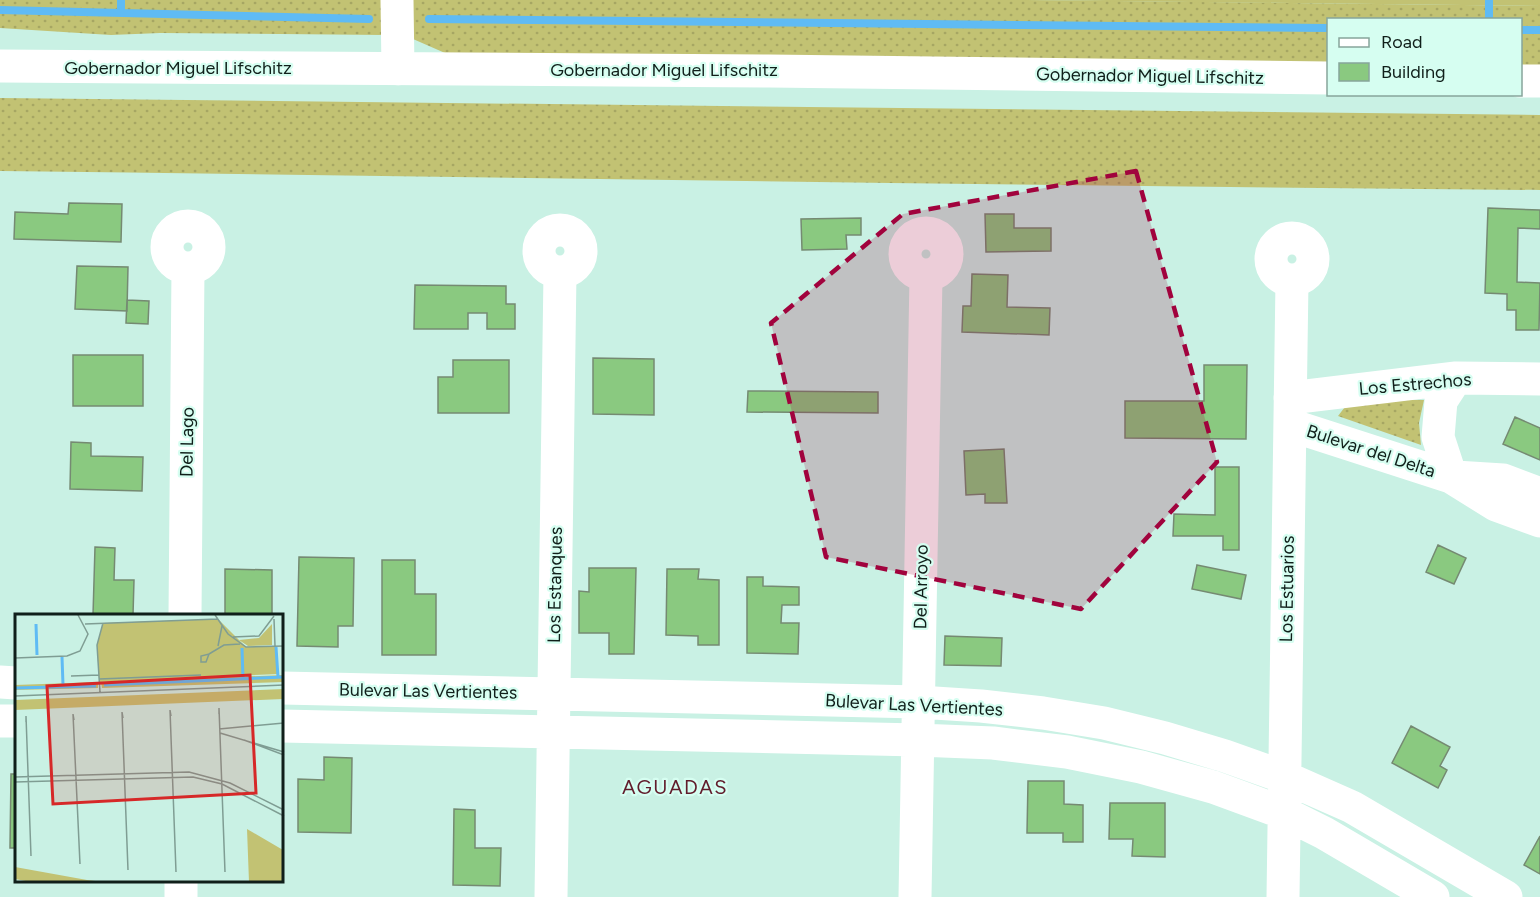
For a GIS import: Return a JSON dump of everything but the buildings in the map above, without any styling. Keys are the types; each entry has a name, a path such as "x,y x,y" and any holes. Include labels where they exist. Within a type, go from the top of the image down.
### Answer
{"street":[{"path":"397,0 398,69"},
{"name":"Gobernador Miguel Lifschitz","path":"0,66 758,71 1327,78"},
{"path":"1522,81 1540,81"},
{"name":"Del Lago","path":"185,614 189,268"},
{"name":"Los Estanques","path":"551,897 560,273"},
{"name":"Del Arroyo","path":"915,897 926,276"},
{"name":"Los Estuarios","path":"1283,897 1292,281"},
{"name":"Los Estrechos","path":"1290,411 1456,378 1540,379"},
{"name":"Bulevar del Delta","path":"1451,477 1438,437 1441,401 1456,378"},
{"name":"Bulevar del Delta","path":"1290,411 1451,477 1496,505 1540,521"},
{"name":"Bulevar del Delta","path":"1451,477 1503,480 1540,494"},
{"name":"Bulevar Las Vertientes","path":"284,688 919,702 1042,712 1104,723 1175,741 1284,777 1352,807 1506,897"},
{"name":"Bulevar Las Vertientes","path":"284,726 918,740 993,743 1067,752 1141,767 1192,781 1284,813 1324,833 1432,897"},
{"path":"181,897 182,882"}],"highlighted area":[{"path":"1136,171 1217,462 1081,609 826,557 771,323 903,214"}],"shaded area":[{"path":"0,0 385,0 383,35 160,33 111,35 0,28"},
{"path":"413,0 1028,0 1540,6 1540,65 1522,65 1522,18 1327,18 1327,63 445,53 413,39"},
{"path":"1024,0 1540,0 1540,6"},
{"path":"0,98 1540,115 1540,190 0,171"},
{"path":"1351,399 1424,400 1419,423 1421,445 1338,416"}],"waterway":[{"path":"121,0 121,12"},
{"path":"1489,0 1489,18"},
{"path":"0,10 369,19"},
{"path":"429,19 1327,28"},
{"path":"1522,30 1540,30"}],"district":[{"name":"AGUADAS","path":"675,787"}]}
